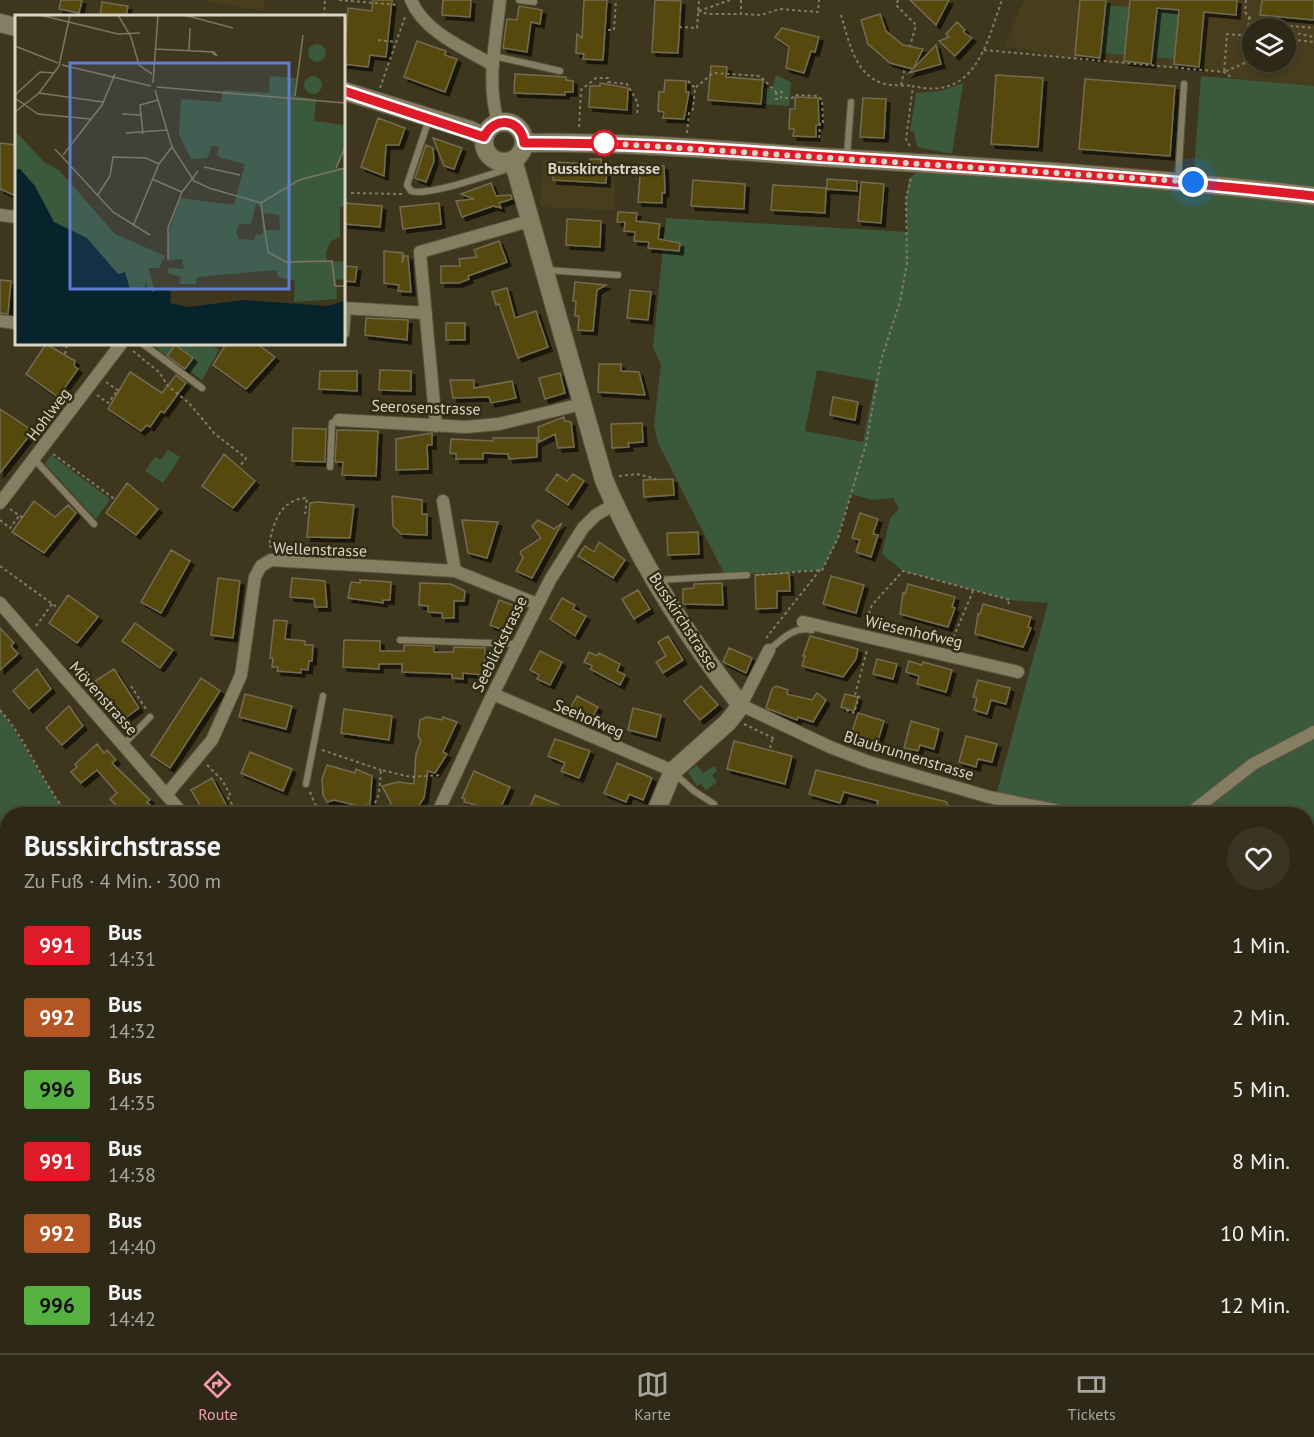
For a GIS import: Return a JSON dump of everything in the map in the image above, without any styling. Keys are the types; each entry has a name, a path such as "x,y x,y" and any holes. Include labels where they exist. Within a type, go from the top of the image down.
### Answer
{"street":[{"path":"498,122 493,105 493,61 500,0"},
{"path":"407,5 427,24 493,61"},
{"path":"0,23 15,27"},
{"path":"345,91 484,137"},
{"path":"498,122 512,123 518,127 524,143 514,164 500,162 489,155 484,137 487,130 498,122"},
{"path":"524,143 604,143 847,158 1178,181 1314,196"},
{"name":"Busskirchstrasse","path":"514,164 604,480 657,580 687,630 741,705"},
{"path":"0,215 15,217"},
{"path":"435,426 420,252 530,221"},
{"path":"346,308 426,313"},
{"path":"0,321 15,323"},
{"name":"Hohlweg","path":"0,503 7,488 44,447 125,346"},
{"name":"Seerosenstrasse","path":"339,420 435,426 499,424 582,404"},
{"path":"443,501 455,571"},
{"name":"Seeblickstrasse","path":"440,807 537,604 583,528 596,515 615,504"},
{"name":"Wellenstrasse","path":"198,757 212,740 241,675 255,577 261,566 271,560 455,571 537,604"},
{"name":"Mövenstrasse","path":"0,603 177,807"},
{"name":"Wiesenhofweg","path":"808,626 1018,672"},
{"path":"658,807 673,771 728,722 741,705 769,650"},
{"name":"Seehofweg","path":"493,694 673,771"},
{"name":"Blaubrunnenstrasse","path":"741,705 830,747 875,764 989,797 1040,807"},
{"path":"1198,807 1253,764 1314,732"},
{"path":"166,795 198,757"}],"lane":[{"path":"519,0 534,2"},
{"path":"493,61 560,71"},
{"path":"1178,181 1184,84"},
{"path":"847,158 851,102"},
{"path":"429,118 411,165 407,185 411,191 419,192 446,187 514,164"},
{"path":"545,270 618,275"},
{"path":"346,308 346,334"},
{"path":"143,345 202,388"},
{"path":"330,467 332,423 339,420"},
{"path":"34,459 94,524"},
{"path":"657,580 747,575"},
{"path":"769,650 792,632 808,626"},
{"path":"400,640 518,644"},
{"path":"306,784 323,696"},
{"path":"124,744 150,717"},
{"path":"673,771 694,791 714,804"}],"path":[{"path":"324,15 325,0"},
{"path":"339,0 395,6 407,5 376,101"},
{"path":"608,30 614,30 616,0"},
{"path":"679,27 698,28 699,0"},
{"path":"698,11 730,0"},
{"path":"741,0 741,14"},
{"path":"698,11 708,14 760,15 780,9 818,12 819,0"},
{"path":"898,0 896,5 916,25 910,46"},
{"path":"841,15 855,60 865,72 885,84 935,90 960,81 970,73 984,50 1002,0"},
{"path":"1246,0 1245,12 1249,17"},
{"path":"1296,26 1314,28"},
{"path":"1296,33 1314,37"},
{"path":"1224,72 1227,34 1242,36"},
{"path":"378,40 396,42"},
{"path":"1296,40 1314,42"},
{"path":"984,50 1224,72 1242,64"},
{"path":"901,85 905,67"},
{"path":"1224,72 1232,78"},
{"path":"687,139 689,112 693,109 695,88 710,74 760,76 776,92 782,92 781,98"},
{"path":"579,133 581,90 596,78 608,78 608,83 627,84 638,103 637,115"},
{"path":"688,81 695,88"},
{"path":"913,86 906,139 909,145 917,150"},
{"path":"776,92 776,99 792,98 795,95 818,96 822,100 819,147"},
{"path":"689,100 694,101"},
{"path":"747,575 822,570 838,538 863,454 881,360 900,302 908,263 906,199 909,179 915,174"},
{"path":"351,193 403,194 411,191"},
{"path":"65,354 67,345"},
{"path":"219,345 223,348"},
{"path":"125,346 159,372 168,386 189,403 215,434 246,458 240,466"},
{"path":"94,393 108,403 118,390 104,381"},
{"path":"44,447 116,500"},
{"path":"604,480 637,474 656,479"},
{"path":"277,547 269,546 284,506 297,498 307,498 305,514"},
{"path":"0,520 10,528 19,516"},
{"path":"0,566 58,608"},
{"path":"861,636 872,605 903,571 1010,600 1008,604"},
{"path":"934,584 935,580"},
{"path":"947,656 973,591"},
{"path":"28,636 52,604"},
{"path":"846,710 854,713 860,697 855,695 864,659"},
{"path":"131,687 150,717"},
{"path":"0,710 16,730 45,783 63,807"},
{"path":"770,748 777,721"},
{"path":"737,730 745,724 773,738"},
{"path":"314,747 381,770 411,777 446,774"},
{"path":"198,757 222,780 234,807"},
{"path":"372,807 379,794 381,770"},
{"path":"306,784 316,806 322,807"}],"shaded area":[{"path":"199,0 264,0 263,11"},
{"path":"1024,0 1314,0 1314,86 1232,78 1224,72 1083,60 1004,46"},
{"path":"543,160 616,165 614,210 540,207"}],"green space":[{"path":"1105,5 1129,7 1125,55 1100,53"},
{"path":"1156,10 1179,12 1175,59 1152,57"},
{"path":"776,75 791,82 789,106 763,104 764,88 772,89"},
{"path":"1201,76 1314,86 1314,807 993,807 1048,603 1010,600 903,571 882,554 890,518 899,509 893,498 873,500 851,494 838,538 822,570 725,575 658,443 654,425 661,365 653,347 666,218 907,232 906,199 909,179 915,174 916,163 1193,182","holes":["817,370 875,381 863,442 805,431"]},
{"path":"963,83 952,154 917,147 914,132 910,131 916,93 940,91"},
{"path":"152,345 176,345 167,356"},
{"path":"176,345 212,345 219,350 202,380 185,368 193,357"},
{"path":"168,450 180,457 163,483 145,471 155,457 161,460"},
{"path":"51,455 110,499 96,519 45,464"},
{"path":"0,710 62,807 0,807"},
{"path":"697,765 703,773 714,766 717,771 712,775 717,782 706,790 701,784 697,786 688,772"}],"building":[{"path":"61,0 82,0 79,13 59,9"},
{"path":"373,0 392,0 386,57 370,55 368,67 345,64 348,8 372,11"},
{"path":"443,0 471,0 470,17 442,15"},
{"path":"584,0 607,0 603,60 583,59 584,54 576,53 577,34 582,38"},
{"path":"655,0 681,1 678,53 652,52"},
{"path":"910,0 949,0 936,25"},
{"path":"1080,0 1106,0 1100,58 1075,55"},
{"path":"1130,0 1237,0 1236,15 1204,12 1199,67 1174,64 1179,10 1157,8 1151,64 1124,61"},
{"path":"1262,0 1314,0 1314,20 1260,15"},
{"path":"102,2 128,6 126,15 100,15"},
{"path":"519,6 542,10 540,24 531,22 527,52 503,48 507,19 517,20"},
{"path":"880,14 886,31 903,45 923,49 913,69 890,63 868,44 861,20"},
{"path":"957,22 965,30 963,32 972,38 955,56 939,41 949,37 946,34"},
{"path":"782,28 819,37 815,52 811,51 804,73 786,68 789,47 775,37"},
{"path":"417,41 446,51 445,55 457,59 445,92 404,77"},
{"path":"936,45 941,64 909,73"},
{"path":"711,66 727,67 726,77 763,80 761,104 708,100"},
{"path":"515,74 566,77 566,80 573,81 573,92 565,92 565,95 514,93"},
{"path":"996,75 1043,78 1038,147 991,144"},
{"path":"1085,79 1175,86 1170,156 1079,149"},
{"path":"665,80 686,81 686,92 689,92 684,119 663,118 664,112 658,111 659,92 664,92"},
{"path":"600,83 628,88 627,110 589,107 590,86 600,86"},
{"path":"795,97 818,98 819,124 816,126 816,137 793,136 794,129 789,129 790,109 795,109"},
{"path":"863,98 886,99 884,138 860,137"},
{"path":"378,118 405,128 399,145 386,145 384,176 361,167"},
{"path":"433,138 462,148 454,169 444,166"},
{"path":"0,143 15,145 15,196 0,189"},
{"path":"426,145 433,148 434,161 426,182 415,178"},
{"path":"590,159 601,159 601,165 607,165 606,183 553,180 554,162 590,164"},
{"path":"641,164 664,166 665,193 662,193 662,203 638,202"},
{"path":"827,179 857,181 857,191 827,189"},
{"path":"693,180 745,184 744,209 691,206"},
{"path":"861,182 884,184 881,223 858,221"},
{"path":"491,183 496,196 511,195 512,199 499,203 501,208 493,206 462,217 456,201 474,199 461,194"},
{"path":"773,185 826,188 825,213 771,210"},
{"path":"345,203 382,206 380,227 345,224"},
{"path":"439,203 441,224 403,229 400,207"},
{"path":"618,212 637,213 636,221 660,224 658,239 680,243 679,251 648,248 649,242 634,241 635,232 624,231 625,222 617,222"},
{"path":"567,219 601,221 600,247 566,245"},
{"path":"499,241 507,262 468,276 469,279 459,283 441,283 441,266 460,266 459,259 477,257 474,250"},
{"path":"384,251 403,253 402,263 404,256 408,256 411,292 398,291 399,285 384,283"},
{"path":"345,266 357,267 355,282 345,281"},
{"path":"0,280 11,281 8,314 0,313"},
{"path":"575,282 606,285 597,290 593,331 578,330 579,316 575,316 576,301 573,301"},
{"path":"507,288 515,318 536,311 548,347 518,358 499,304 496,305 492,292"},
{"path":"630,290 651,292 648,320 627,318"},
{"path":"366,318 408,320 407,340 365,335"},
{"path":"446,323 465,323 465,340 446,340"},
{"path":"45,345 75,361 74,366 78,369 58,397 26,374"},
{"path":"175,345 193,358 185,369 167,356"},
{"path":"225,345 258,345 275,357 246,389 213,365"},
{"path":"599,364 621,364 621,371 639,372 645,395 598,392"},
{"path":"380,370 411,371 411,391 379,390"},
{"path":"320,371 357,371 357,391 319,389"},
{"path":"130,372 162,393 176,375 186,383 164,413 161,411 150,427 147,425 141,431 108,409"},
{"path":"560,373 565,393 545,399 539,378"},
{"path":"450,380 474,380 474,388 512,381 516,398 491,403 489,397 453,398"},
{"path":"833,397 858,402 855,420 830,415"},
{"path":"0,409 33,431 0,473"},
{"path":"564,417 565,421 571,422 574,447 558,448 555,434 539,442 538,427"},
{"path":"642,423 643,442 628,443 629,447 612,448 611,424"},
{"path":"293,428 326,429 325,462 292,461"},
{"path":"337,430 378,431 376,476 342,475 343,462 335,462"},
{"path":"432,433 432,445 427,445 428,469 396,470 396,439"},
{"path":"493,438 537,438 537,457 509,459 508,454 483,453 483,459 456,459 456,454 450,453 451,439 493,441"},
{"path":"224,454 255,481 233,508 202,486"},
{"path":"557,474 567,481 573,474 584,481 568,505 546,490"},
{"path":"673,479 674,495 644,497 643,480"},
{"path":"127,483 158,509 136,535 106,513"},
{"path":"392,496 422,500 422,514 427,514 427,535 401,534 393,526"},
{"path":"34,501 55,517 68,505 76,513 44,553 12,532"},
{"path":"310,503 354,505 350,538 307,537"},
{"path":"860,513 878,519 873,534 878,535 871,557 856,552 860,540 852,538"},
{"path":"462,520 498,522 487,558 468,553"},
{"path":"538,520 554,529 562,523 532,578 516,571 523,558 520,552 541,538 532,526"},
{"path":"698,532 699,554 668,555 667,533"},
{"path":"599,542 625,560 613,578 578,556 585,546 594,552"},
{"path":"171,550 190,561 161,613 141,602"},
{"path":"789,573 790,591 777,591 777,608 756,609 755,575"},
{"path":"831,576 864,585 856,613 823,604"},
{"path":"218,578 240,581 233,638 211,635"},
{"path":"292,578 325,581 327,607 315,607 314,599 290,597"},
{"path":"360,580 391,582 390,600 383,600 383,603 348,598 351,582 360,583"},
{"path":"420,583 451,584 465,591 464,601 454,601 454,618 442,618 442,613 428,612 428,606 419,605"},
{"path":"722,583 723,605 683,604 683,589 694,588 694,584"},
{"path":"908,584 955,597 952,607 955,608 948,627 900,614 903,593 905,594"},
{"path":"638,590 650,609 634,619 622,599"},
{"path":"68,595 98,617 77,643 49,623"},
{"path":"562,598 575,605 573,609 586,616 575,636 550,619"},
{"path":"499,600 515,606 506,631 490,625"},
{"path":"983,604 1031,617 1028,627 1031,628 1023,647 975,634 978,614"},
{"path":"274,620 287,621 285,639 305,641 305,645 313,645 312,661 309,661 308,670 301,669 301,673 277,671 278,667 272,667 273,658 270,658"},
{"path":"135,623 173,650 160,668 122,641"},
{"path":"0,628 14,643 11,646 18,654 0,670"},
{"path":"668,636 683,660 663,673 656,662 666,656 658,642"},
{"path":"810,636 858,649 856,659 843,677 802,666"},
{"path":"344,640 380,641 380,651 404,651 404,645 434,646 434,652 453,652 454,647 485,648 484,675 463,673 463,679 452,678 452,674 402,672 402,664 379,664 379,669 343,667"},
{"path":"729,648 752,658 746,673 723,662"},
{"path":"540,651 562,662 550,685 537,679 539,675 530,670"},
{"path":"589,652 597,656 599,653 620,664 617,671 625,675 620,685 590,669 592,666 584,662"},
{"path":"877,659 897,664 893,679 873,674"},
{"path":"909,661 922,665 923,662 952,670 946,692 917,684 919,676 906,672"},
{"path":"37,669 51,689 29,709 13,691"},
{"path":"114,669 139,708 121,721 95,681"},
{"path":"201,678 220,691 170,768 151,755"},
{"path":"978,680 1010,688 1006,704 991,700 987,714 974,710 977,698 973,697"},
{"path":"701,686 718,705 700,720 684,701"},
{"path":"776,686 788,690 787,694 812,700 817,693 826,700 813,722 798,717 797,720 766,708 772,689"},
{"path":"245,694 292,706 286,729 239,717"},
{"path":"845,694 858,697 854,711 841,707"},
{"path":"577,696 598,707 589,723 568,712"},
{"path":"69,706 83,726 62,745 46,728"},
{"path":"633,708 661,715 656,737 628,730"},
{"path":"344,709 392,716 389,740 341,733"},
{"path":"858,713 884,721 877,744 851,736"},
{"path":"427,717 442,720 443,717 457,722 443,752 447,754 435,773 428,771 424,798 418,807 389,807 391,803 382,786 398,782 414,784 416,754 421,741 418,736 420,720"},
{"path":"911,721 939,729 934,749 920,745 918,751 904,748"},
{"path":"966,736 997,744 992,762 978,759 976,767 959,762"},
{"path":"555,739 590,751 579,778 561,771 565,763 548,756"},
{"path":"734,741 792,756 785,784 727,769"},
{"path":"97,744 104,753 107,750 116,760 112,763 150,800 147,802 152,807 117,807 110,799 117,793 97,770 81,783 71,772 77,767 75,764"},
{"path":"250,752 292,769 283,791 241,773"},
{"path":"617,763 652,778 643,800 629,794 626,802 604,793"},
{"path":"327,765 355,773 356,769 372,776 370,805 359,806 334,800 327,802 323,795 322,779"},
{"path":"816,770 947,802 947,805 955,807 876,807 878,801 844,792 840,803 809,794"},
{"path":"474,771 510,787 501,807 483,807 464,802 465,799 462,798"},
{"path":"212,778 227,807 201,807 191,790"},
{"path":"535,795 564,807 530,807"}],"bus line":[{"name":"991","path":"345,91 470,130 484,137 487,130 498,122 512,123 522,132 524,143 581,142 682,147 1193,182 1314,196"}],"place":[{"name":"Busskirchstrasse","path":"604,143"}],"route":[{"path":"604,143 1193,182"}]}
